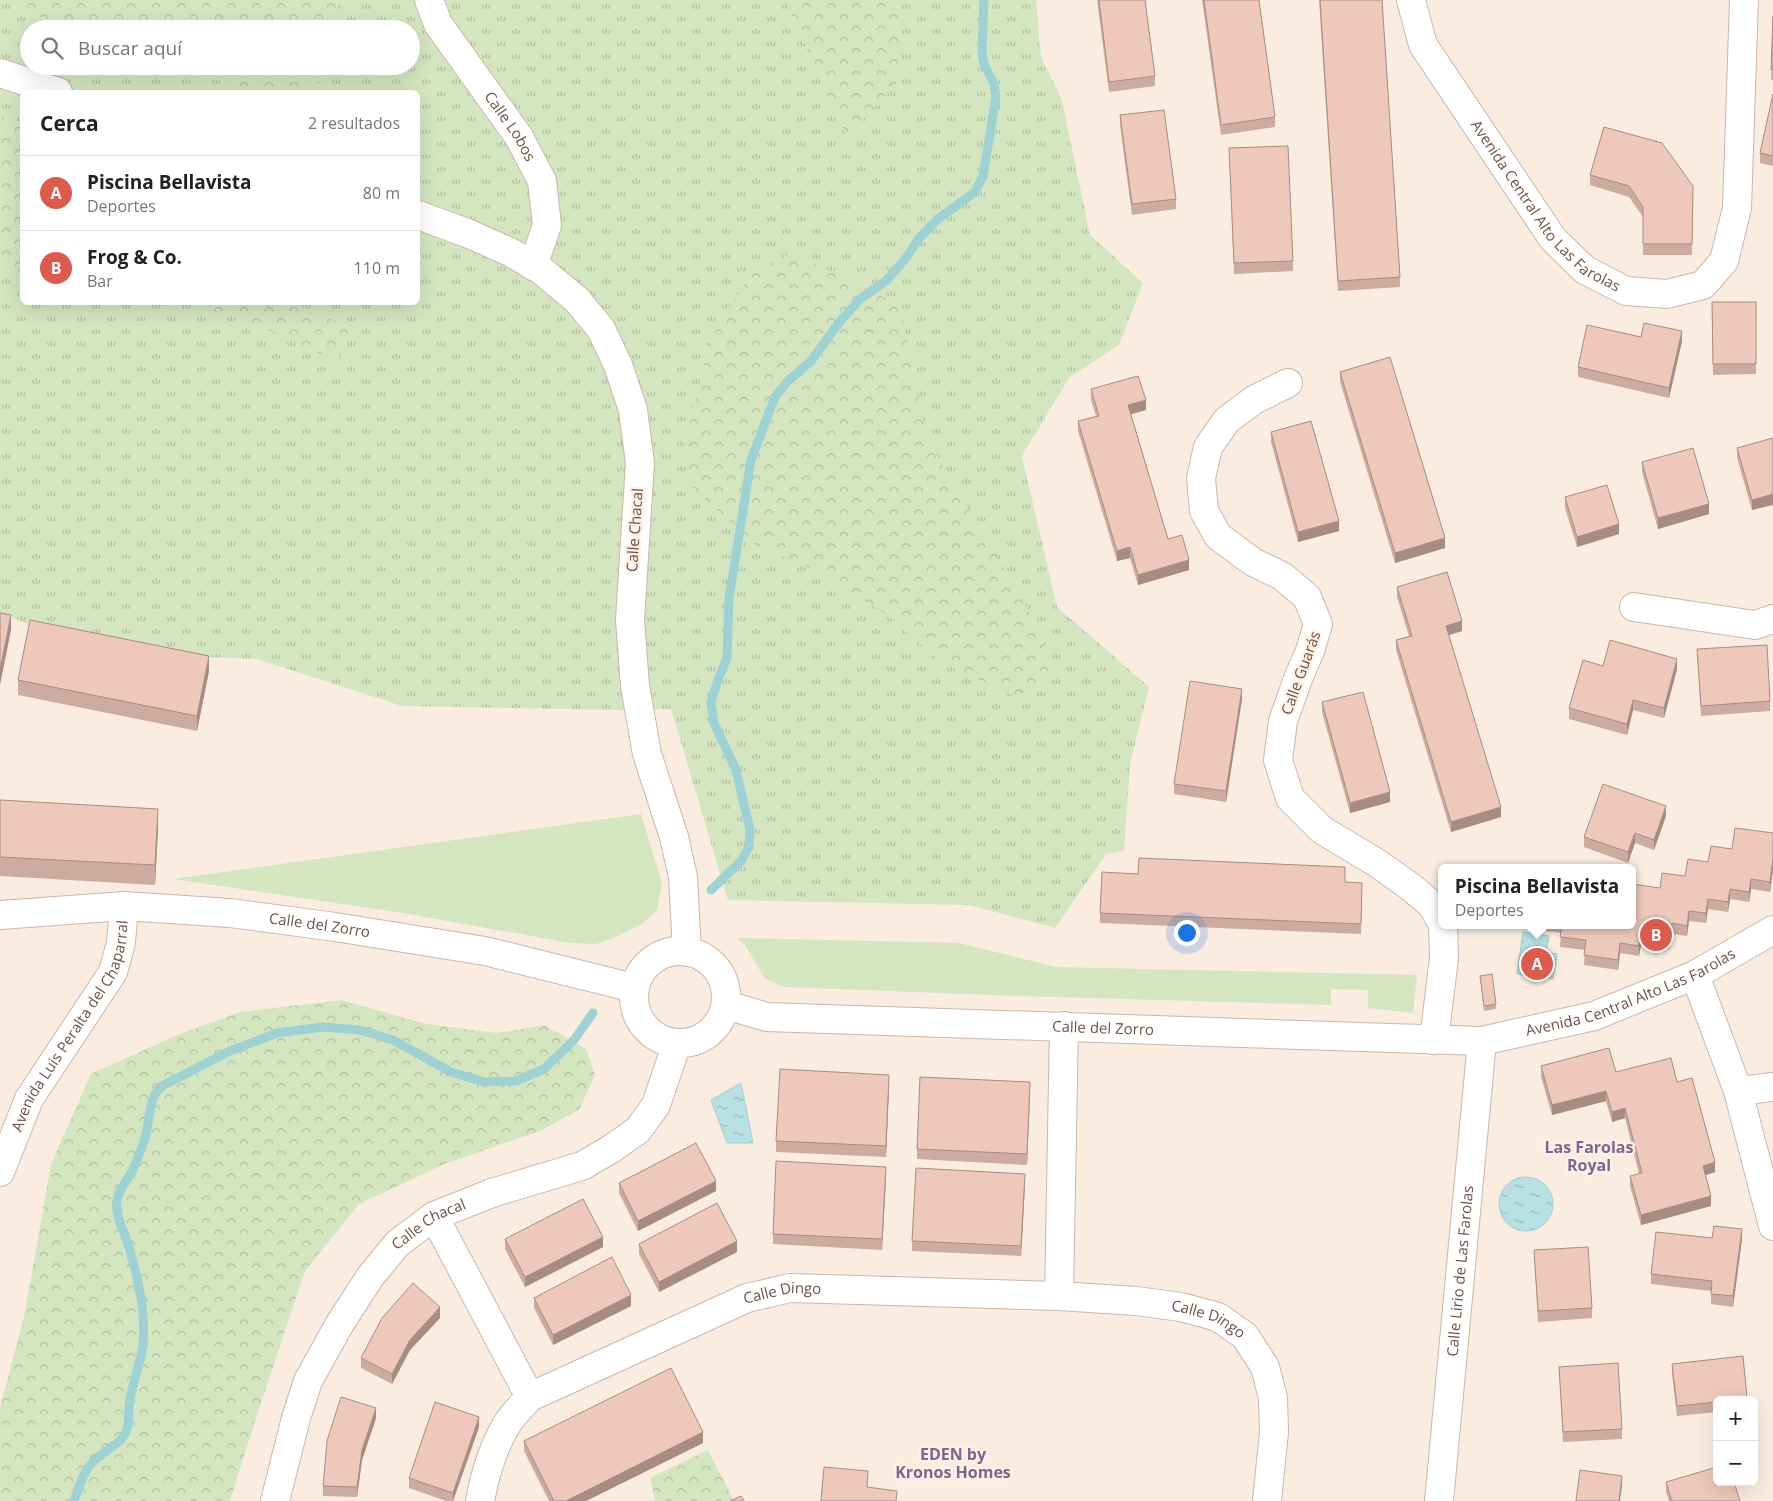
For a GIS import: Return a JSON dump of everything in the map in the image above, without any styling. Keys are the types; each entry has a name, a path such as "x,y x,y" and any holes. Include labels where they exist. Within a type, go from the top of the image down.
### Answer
{"street":[{"name":"Calle Lobos","path":"429,0 438,24 519,137 542,181 547,225 533,266"},
{"name":"Avenida Central Alto Las Farolas","path":"1411,0 1423,45 1553,239 1585,270 1626,291 1667,294 1703,285 1724,262 1737,208 1744,0"},
{"path":"0,73 52,90"},
{"name":"Calle Chacal","path":"420,217 466,233 510,252 541,270 577,300 601,329 618,365 633,410 640,463 630,620 635,686 647,754 674,837 683,877 687,952"},
{"name":"Calle Guarás","path":"1288,383 1254,400 1226,420 1208,447 1201,478 1204,511 1218,536 1253,562 1282,576 1307,597 1318,624 1284,721 1278,760 1290,798 1322,830 1377,863 1412,888 1432,905 1438,915"},
{"path":"1634,607 1755,625 1773,619"},
{"name":"Calle del Zorro","path":"0,915 124,906 230,912 485,951 634,988"},
{"name":"Avenida Luis Peralta del Chaparral","path":"0,1172 29,1099 113,972 121,943 124,906"},
{"name":"Calle Guarás","path":"1434,1040 1444,958 1443,929"},
{"name":"Avenida Central Alto Las Farolas","path":"1482,1041 1594,1016 1695,975 1773,930"},
{"path":"681,950 697,954 711,962 721,974 726,989 726,1005 721,1019 712,1031 700,1039 686,1043 677,1043 657,1038 646,1029 637,1016 633,1003 634,988 640,973 650,961 665,953 681,950"},
{"path":"1695,975 1738,1092 1773,1226"},
{"name":"Calle del Zorro","path":"726,1005 767,1017 1482,1041"},
{"path":"1058,1296 1064,1026"},
{"name":"Calle Lirio de Las Farolas","path":"1439,1501 1482,1041"},
{"name":"Calle Chacal","path":"275,1501 296,1418 308,1381 339,1325 370,1277 397,1244 434,1216 492,1193 582,1166 611,1150 638,1130 656,1105 677,1043"},
{"path":"1738,1092 1773,1087"},
{"path":"434,1216 530,1397"},
{"name":"Calle Dingo","path":"480,1501 494,1449 508,1423 530,1397 747,1298 790,1288 1058,1296 1136,1301 1181,1307 1218,1317 1245,1336 1264,1367 1273,1398 1274,1432 1267,1501"}],"green space":[{"path":"0,0 1036,0 1041,57 1062,100 1090,235 1143,283 1119,345 1069,378 1022,456 1057,607 1149,687 1130,764 1124,851 1106,854 1055,928 969,905 728,900 671,709 617,710 402,706 257,659 204,657 34,626 0,613"},
{"path":"5,0 338,0 336,20 46,20"},
{"path":"785,0 902,0 896,84 847,137"},
{"path":"198,75 331,75 331,79 294,90 252,90"},
{"path":"0,116 20,123 20,270 0,265"},
{"path":"792,253 900,305 927,439 1040,629 1050,678 1016,697 936,659 893,619 834,578 755,545 693,488 684,442 713,330 754,271"},
{"path":"191,305 297,305 350,327 338,362 249,321"},
{"path":"641,814 662,883 657,910 642,924 596,944 570,943 403,913 173,879"},
{"path":"737,938 959,943 1056,967 1417,975 1413,1013 1368,1008 1368,990 1331,989 1331,1005 785,987 771,982 763,976 745,945"},
{"path":"341,1000 426,1024 497,1033 545,1025 586,1049 595,1075 579,1110 540,1131 447,1163 359,1204 305,1271 230,1501 0,1501 0,1407 24,1317 51,1164 91,1074 175,1036 240,1012"},
{"path":"708,1450 734,1501 655,1501 650,1478"}],"water":[{"path":"1523,932 1549,936 1546,953 1557,954 1553,979 1517,974"},
{"path":"741,1083 753,1143 727,1143 711,1100"},
{"path":"1526,1177 1536,1179 1545,1185 1551,1194 1553,1204 1551,1214 1545,1223 1536,1229 1526,1231 1516,1229 1507,1223 1501,1214 1499,1204 1501,1194 1507,1185 1516,1179"}],"building":[{"path":"1099,0 1145,0 1155,76 1109,82"},
{"path":"1204,0 1259,0 1275,117 1221,125"},
{"path":"1320,0 1382,0 1400,277 1338,281"},
{"path":"1773,16 1773,70 1771,70"},
{"path":"1773,94 1773,156 1760,153"},
{"path":"1164,110 1176,199 1132,204 1120,115"},
{"path":"1604,127 1662,143 1693,186 1692,244 1643,244 1643,207 1629,186 1590,175"},
{"path":"1288,146 1293,261 1234,263 1229,148"},
{"path":"1712,302 1756,302 1756,364 1713,364"},
{"path":"1644,323 1682,331 1669,388 1578,367 1587,325 1641,337"},
{"path":"1390,357 1445,538 1395,553 1340,372"},
{"path":"1138,376 1146,400 1128,405 1168,539 1182,535 1189,560 1138,575 1130,547 1117,551 1078,421 1099,416 1091,389"},
{"path":"1311,421 1339,521 1298,532 1271,432"},
{"path":"1773,438 1773,494 1752,500 1737,448"},
{"path":"1693,448 1709,504 1658,518 1642,462"},
{"path":"1607,485 1619,524 1577,537 1565,497"},
{"path":"1447,572 1462,621 1446,626 1501,807 1451,822 1396,640 1412,636 1397,587"},
{"path":"0,613 11,615 0,670"},
{"path":"30,620 209,656 197,716 18,680"},
{"path":"1610,640 1677,659 1664,708 1633,700 1627,724 1569,708 1583,660 1603,666"},
{"path":"1767,645 1770,701 1701,706 1697,649"},
{"path":"1190,681 1242,689 1226,791 1174,784"},
{"path":"1363,692 1390,792 1350,803 1322,702"},
{"path":"1603,784 1666,806 1654,840 1635,833 1628,852 1584,837"},
{"path":"0,800 158,809 155,865 0,857"},
{"path":"1735,828 1773,833 1773,859 1770,882 1751,879 1749,892 1730,889 1728,902 1708,899 1706,913 1689,911 1687,926 1672,923 1669,939 1641,935 1639,946 1620,943 1618,960 1584,955 1586,940 1560,937 1561,929 1636,929 1636,885 1660,888 1662,873 1685,876 1688,859 1708,862 1711,846 1732,849"},
{"path":"1139,858 1345,867 1345,882 1362,883 1361,924 1100,913 1102,872 1138,874"},
{"path":"1492,974 1496,1004 1484,1006 1480,976"},
{"path":"1609,1048 1616,1072 1671,1058 1677,1082 1692,1078 1715,1162 1703,1166 1711,1196 1641,1215 1630,1176 1642,1173 1625,1108 1612,1112 1606,1091 1552,1105 1541,1066"},
{"path":"780,1069 889,1075 886,1146 776,1141"},
{"path":"920,1077 1030,1082 1027,1154 917,1149"},
{"path":"696,1143 716,1181 638,1221 619,1183"},
{"path":"776,1161 886,1167 882,1239 773,1234"},
{"path":"916,1168 1025,1174 1021,1246 912,1241"},
{"path":"583,1199 603,1237 525,1277 505,1239"},
{"path":"717,1203 737,1241 659,1282 639,1244"},
{"path":"1714,1226 1742,1229 1733,1296 1711,1294 1712,1281 1651,1274 1656,1232 1712,1238"},
{"path":"1588,1247 1592,1308 1538,1311 1534,1250"},
{"path":"612,1257 631,1295 553,1335 534,1298"},
{"path":"413,1283 440,1307 410,1340 392,1374 361,1358 382,1318"},
{"path":"1743,1356 1747,1396 1713,1396 1713,1402 1677,1406 1672,1364"},
{"path":"1618,1363 1622,1429 1563,1432 1559,1367"},
{"path":"671,1368 703,1432 566,1501 554,1501 524,1441"},
{"path":"341,1397 376,1408 362,1450 357,1487 323,1486 327,1441"},
{"path":"435,1402 479,1417 453,1493 409,1478"},
{"path":"824,1467 868,1471 867,1487 897,1491 896,1501 821,1501"},
{"path":"1713,1468 1713,1486 1735,1486 1740,1501 1672,1501 1666,1482"},
{"path":"1580,1470 1622,1476 1619,1501 1576,1501"},
{"path":"741,1496 744,1501 730,1501"}],"waterway":[{"path":"711,890 741,861 749,847 750,830 736,770 714,723 711,702 727,658 729,599 751,460 775,397 787,382 811,361 838,324 860,299 886,281 906,258 919,238 938,219 975,192 983,176 996,97 994,84 984,64 982,52 984,0"},
{"path":"74,1501 90,1465 120,1440 128,1426 130,1399 140,1361 144,1332 138,1283 116,1206 121,1189 139,1156 147,1131 152,1103 157,1091 162,1086 230,1051 277,1033 323,1027 360,1030 393,1040 451,1072 484,1082 516,1081 544,1069 574,1040 593,1013"}],"place":[{"name":"Frog & Co.","path":"1656,935"},
{"name":"Piscina Bellavista","path":"1537,964"}],"district":[{"name":"Las Farolas Royal","path":"1589,1156"},
{"name":"EDEN by Kronos Homes","path":"953,1463"}]}
